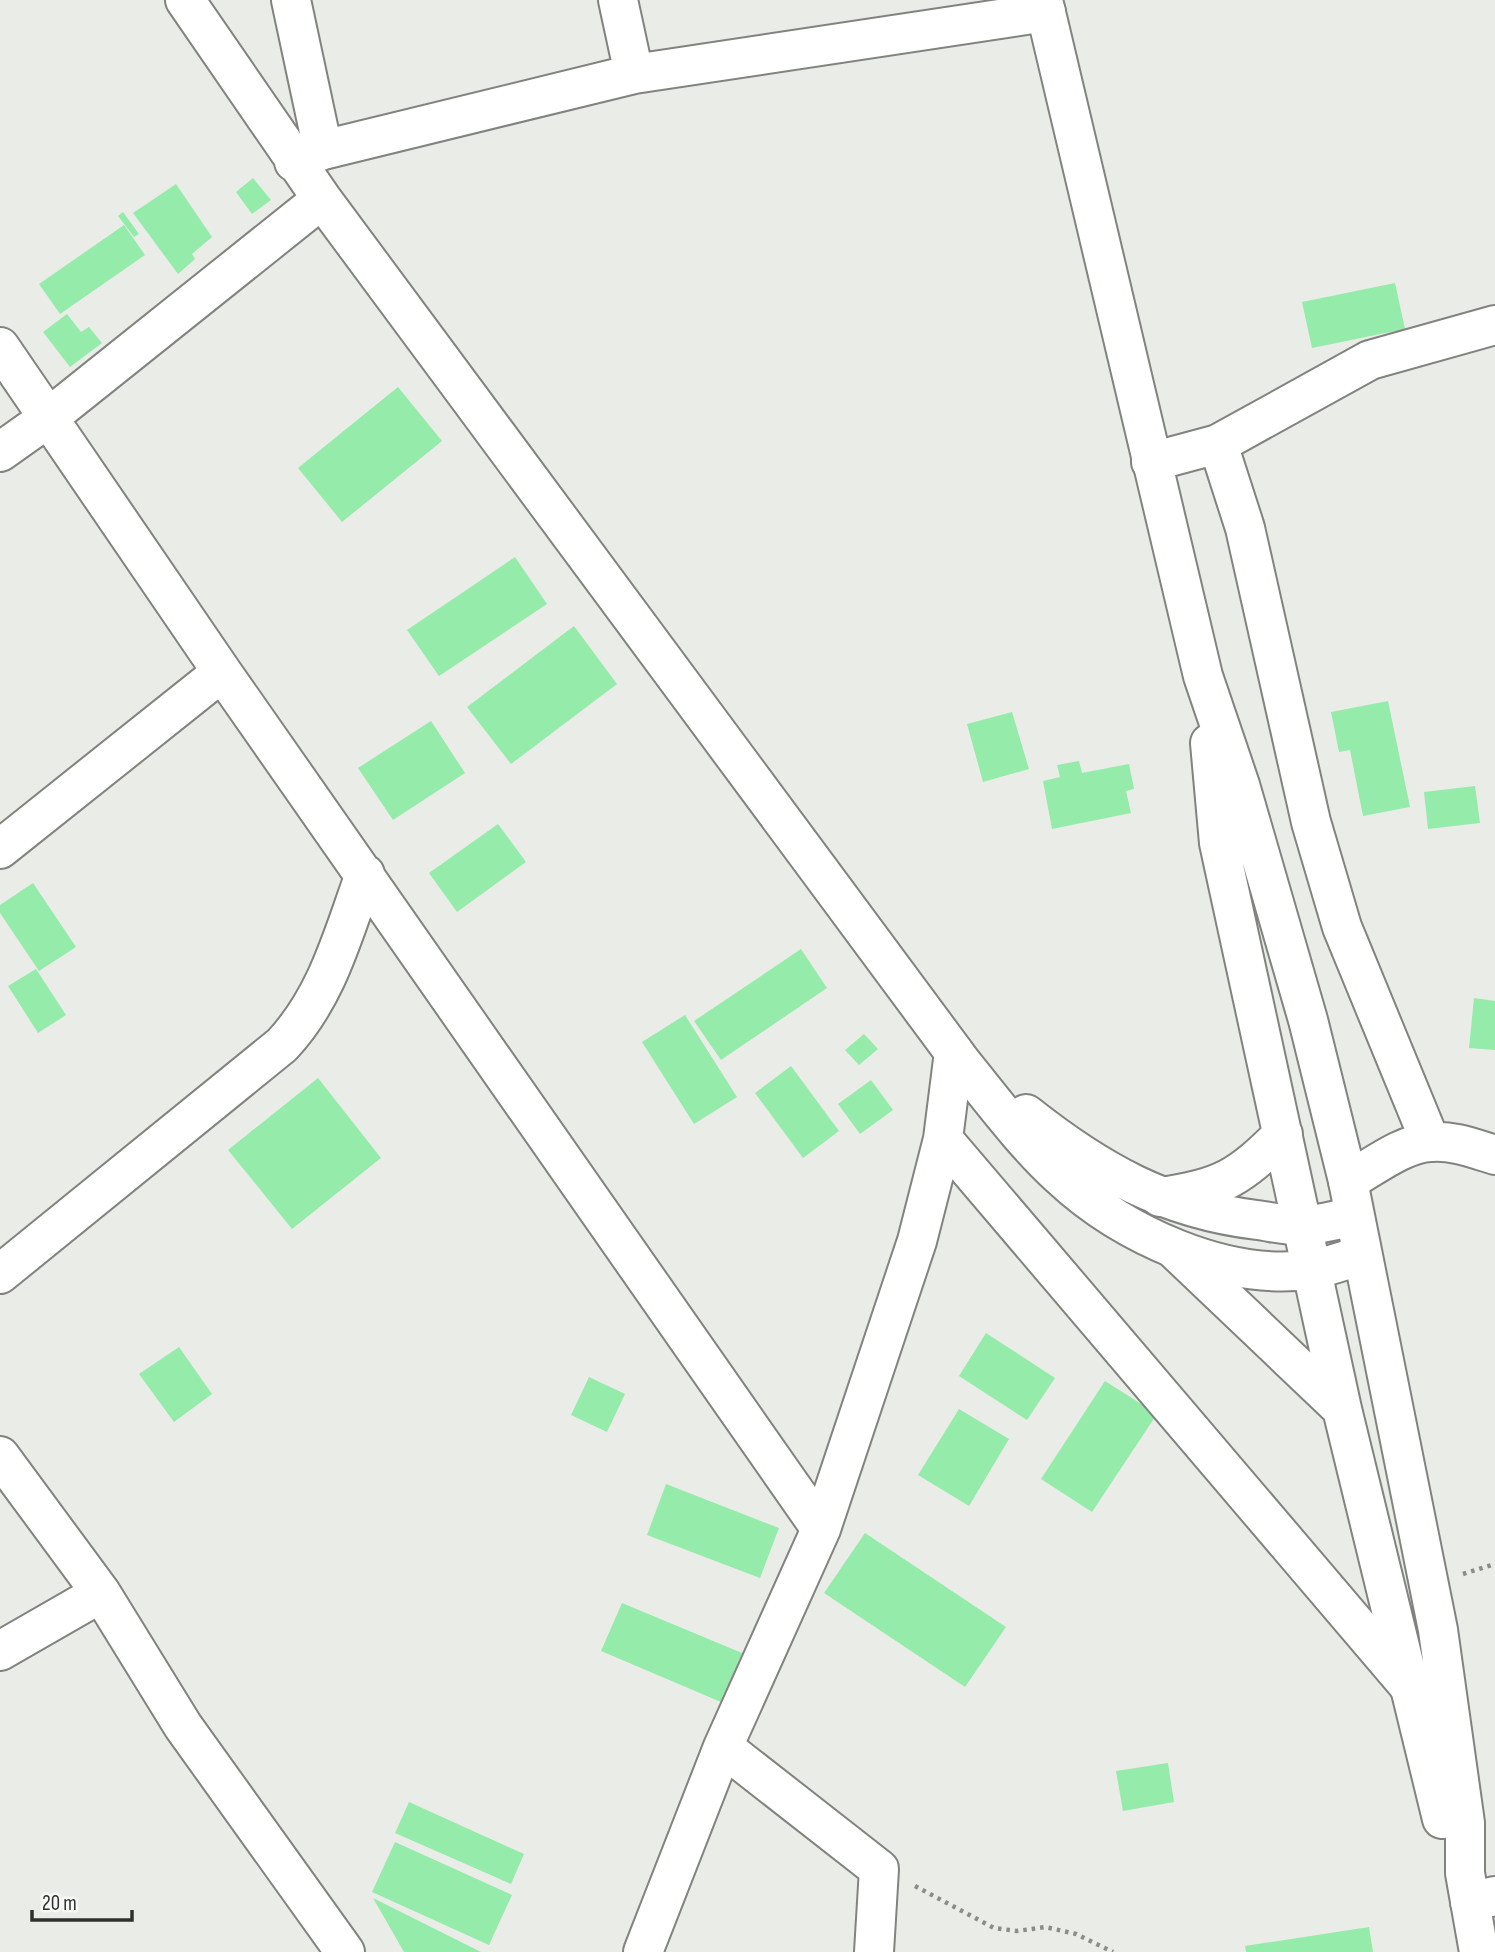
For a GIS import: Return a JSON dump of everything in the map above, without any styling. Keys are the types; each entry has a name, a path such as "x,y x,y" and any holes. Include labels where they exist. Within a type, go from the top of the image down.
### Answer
{"street":[{"path":"185,0 309,156"},
{"path":"290,0 309,156 322,199 958,1057 1062,1178 1132,1227 1175,1250 1247,1268 1312,1269 1360,1256"},
{"path":"618,0 634,74"},
{"path":"309,156 634,74 1045,6 1203,676 1240,785 1308,1020 1350,1199 1438,1630 1477,1890 1479,1952"},
{"path":"0,452 48,418 322,199"},
{"path":"1151,462 1218,444 1370,360 1495,325"},
{"path":"0,347 222,672 821,1529"},
{"path":"1218,444 1245,528 1311,822 1342,927 1430,1141"},
{"path":"0,849 222,672"},
{"path":"1203,676 1219,844 1342,1409 1444,1826 1477,1890"},
{"path":"0,1274 282,1045 304,1021 324,987 365,874"},
{"path":"643,1952 723,1747 821,1529 917,1241 943,1139 958,1057"},
{"path":"958,1057 1084,1159 1119,1179 1160,1197 1233,1217 1303,1226 1350,1199 1403,1150 1430,1141 1455,1144 1495,1155"},
{"path":"1160,1197 1198,1192 1224,1184 1254,1163 1283,1134"},
{"path":"943,1139 1408,1685"},
{"path":"1175,1250 1342,1409"},
{"path":"0,1456 101,1592 183,1726 345,1952"},
{"path":"0,1651 101,1592"},
{"path":"723,1747 879,1870 874,1952"}],"path":[{"path":"879,1870 994,1928 1017,1931 1045,1927 1076,1934 1113,1952"}],"building":[{"path":"253,178 271,200 252,214 236,192"},
{"path":"176,184 212,237 192,254 195,259 178,274 133,213"},
{"path":"123,212 139,234 134,237 118,216"},
{"path":"124,225 145,255 60,314 39,284"},
{"path":"1395,283 1405,329 1312,348 1302,302"},
{"path":"67,314 81,332 89,327 102,343 70,367 43,332"},
{"path":"398,387 442,441 342,522 298,468"},
{"path":"515,557 547,604 439,676 407,630"},
{"path":"574,626 617,684 511,764 467,707"},
{"path":"1388,701 1410,807 1363,816 1350,750 1339,752 1331,712"},
{"path":"1012,712 1029,769 983,782 967,724"},
{"path":"431,721 465,773 393,820 358,768"},
{"path":"1079,761 1082,773 1129,764 1134,789 1126,791 1131,813 1052,829 1043,781 1060,777 1057,765"},
{"path":"1475,786 1480,823 1428,829 1424,792"},
{"path":"498,824 526,862 457,912 429,873"},
{"path":"33,883 76,947 39,971 0,913 0,905"},
{"path":"801,949 827,988 721,1060 694,1021"},
{"path":"36,969 66,1015 38,1033 8,986"},
{"path":"1474,998 1495,1001 1495,1050 1469,1048"},
{"path":"685,1015 737,1097 694,1124 642,1042"},
{"path":"864,1034 878,1049 859,1065 845,1050"},
{"path":"791,1066 839,1131 803,1158 755,1093"},
{"path":"318,1078 381,1158 292,1229 228,1150"},
{"path":"871,1080 893,1110 860,1134 838,1104"},
{"path":"986,1333 1055,1378 1027,1420 959,1376"},
{"path":"179,1347 212,1394 174,1422 139,1374"},
{"path":"589,1377 625,1394 607,1432 571,1415"},
{"path":"1105,1381 1157,1414 1092,1512 1041,1479"},
{"path":"959,1409 1009,1439 969,1506 918,1475"},
{"path":"666,1484 779,1528 760,1578 647,1535"},
{"path":"865,1533 1006,1627 965,1687 824,1593"},
{"path":"622,1603 742,1653 721,1702 601,1651"},
{"path":"1168,1763 1174,1802 1123,1811 1116,1771"},
{"path":"409,1802 524,1854 511,1884 395,1833"},
{"path":"395,1842 512,1895 489,1945 372,1892"},
{"path":"373,1898 481,1952 404,1952"},
{"path":"1369,1927 1373,1952 1246,1952 1245,1946"}]}
